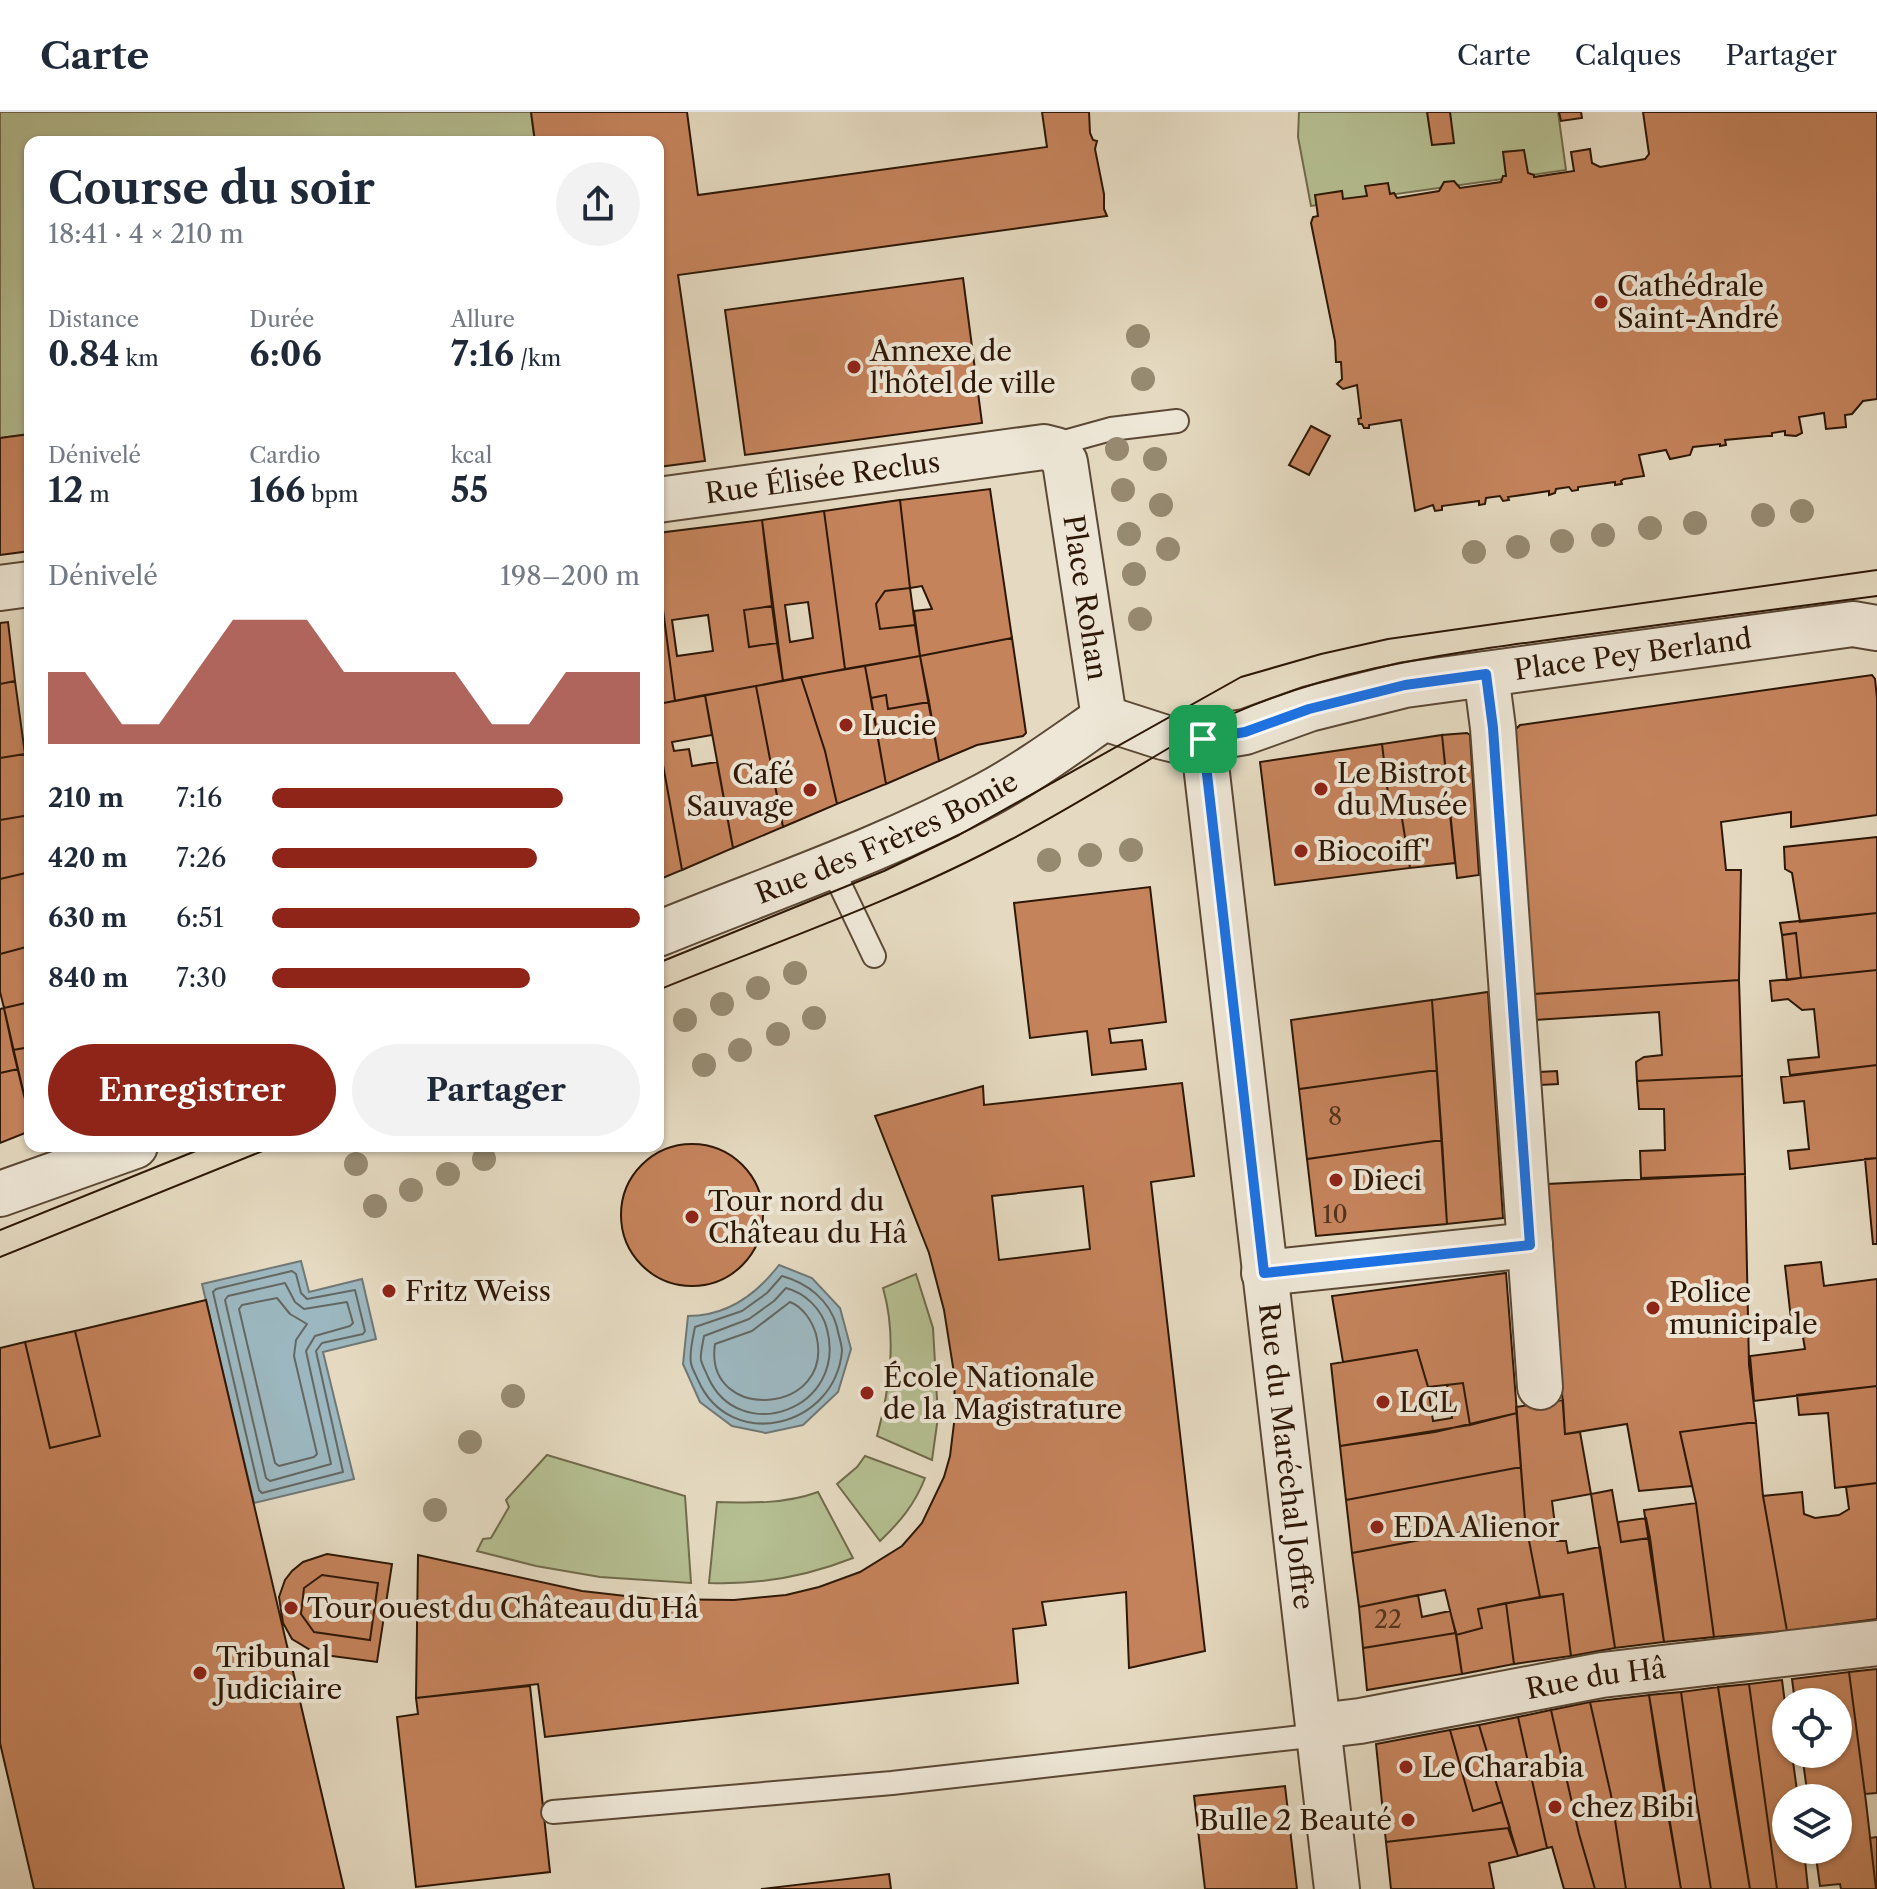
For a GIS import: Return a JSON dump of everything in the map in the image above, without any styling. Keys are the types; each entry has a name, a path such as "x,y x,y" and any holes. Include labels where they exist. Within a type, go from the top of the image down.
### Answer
{"street":[{"name":"Rue Élisée Reclus","path":"664,499 1044,447"},
{"name":"Place Rohan","path":"1044,447 1056,450 1065,462 1104,718 1180,741 1203,739"},
{"path":"0,588 24,585"},
{"name":"Place Pey Berland","path":"1203,739 1245,732 1309,709 1405,685 1853,624 1877,628"},
{"path":"1486,674 1493,728 1540,1387"},
{"name":"Rue des Frères Bonie","path":"664,932 831,866 986,795 1048,758 1104,718"},
{"name":"Rue du Maréchal Joffre","path":"1203,739 1337,1889"},
{"path":"0,1194 115,1152"},
{"path":"1264,1273 1530,1245"},
{"name":"Rue du Hâ","path":"1318,1731 1602,1675 1877,1643"}],"lane":[{"path":"1044,447 1111,429 1177,421"},
{"path":"831,866 874,956"},
{"path":"553,1812 892,1783 1318,1731"}],"green space":[{"path":"0,112 531,112 534,136 24,136 24,435 0,438"},
{"path":"1299,112 1558,112 1566,170 1311,206 1298,137"},
{"path":"916,1274 933,1328 938,1417 932,1460 877,1436 885,1400 891,1344 883,1288"},
{"path":"547,1455 685,1496 691,1583 600,1577 536,1566 477,1551 483,1539 491,1538 509,1507 506,1500"},
{"path":"865,1456 925,1478 906,1512 880,1541 837,1484"},
{"path":"818,1492 853,1558 782,1578 746,1583 709,1583 717,1502 781,1501"}],"water":[{"path":"301,1261 309,1292 362,1279 376,1339 323,1352 354,1479 254,1503 202,1284"},
{"path":"779,1265 812,1278 840,1308 851,1349 838,1392 803,1425 766,1433 732,1426 700,1402 683,1364 688,1316 715,1312 740,1302 761,1286"}],"building":[{"path":"531,112 687,112 698,195 1047,147 1042,112 1089,112 1090,133 1097,141 1095,149 1107,216 678,275 705,461 664,466 664,136 534,136"},
{"path":"1427,112 1450,112 1454,143 1432,145"},
{"path":"1559,112 1581,112 1582,118 1561,121"},
{"name":"Cathédrale Saint-André","path":"1643,112 1877,112 1877,399 1863,401 1852,414 1845,415 1846,427 1826,429 1824,413 1799,417 1802,433 1796,436 1785,435 1785,431 1772,433 1772,436 1725,440 1726,445 1693,447 1690,455 1670,459 1666,450 1639,455 1644,476 1624,479 1622,484 1615,485 1615,482 1578,487 1578,490 1572,491 1569,487 1556,489 1549,495 1549,491 1508,497 1509,500 1503,501 1500,496 1486,498 1485,504 1479,505 1479,501 1442,506 1442,510 1435,511 1433,505 1415,511 1401,420 1364,428 1358,419 1361,418 1357,385 1343,389 1337,384 1342,379 1341,362 1336,362 1335,341 1311,223 1313,217 1318,216 1315,195 1342,191 1343,199 1367,196 1365,186 1388,183 1390,194 1394,193 1397,198 1439,191 1444,182 1454,181 1460,188 1501,182 1506,176 1503,152 1524,150 1528,173 1534,177 1574,171 1571,152 1590,149 1592,163 1600,167 1645,159 1649,154"},
{"name":"Annexe de l'hôtel de ville","path":"963,278 982,423 745,455 725,310"},
{"path":"1311,426 1330,436 1309,475 1289,465"},
{"path":"24,435 24,552 0,555 0,438"},
{"path":"990,489 1012,638 920,656 914,611 932,609 922,586 910,588 900,500"},
{"path":"900,500 910,588 885,591 876,604 880,629 915,625 920,656 845,669 824,511"},
{"path":"824,511 845,669 783,681 762,520","holes":["808,602 813,638 790,642 785,605"]},
{"path":"762,520 772,606 744,610 749,647 777,643 783,681 675,701 664,618 664,532","holes":["708,615 713,651 677,656 672,620"]},
{"path":"910,588 915,625 880,629 876,604 885,591"},
{"path":"772,606 777,643 749,647 744,610"},
{"path":"664,618 675,701 664,703"},
{"path":"8,622 15,681 0,684 0,623"},
{"path":"1012,638 1026,733 977,745 939,761 920,656"},
{"path":"920,656 929,702 888,709 886,695 871,698 865,666"},
{"name":"Lucie","path":"865,666 886,784 837,804 825,751 801,677"},
{"path":"1872,675 1877,698 1877,815 1791,827 1791,812 1721,822 1726,870 1741,870 1739,980 1534,994 1515,730 1520,725"},
{"path":"801,677 825,751 837,804 783,827 756,686"},
{"path":"15,681 24,754 0,758 0,684"},
{"path":"756,686 783,827 733,848 705,695"},
{"path":"705,695 712,735 672,742 674,751 689,749 692,766 717,762 733,848 682,870 664,770 664,703"},
{"path":"886,695 888,709 929,702 939,761 886,784 871,698"},
{"path":"1442,735 1470,735 1479,875 1457,878"},
{"path":"1442,735 1455,863 1410,868 1399,800 1389,802 1382,744"},
{"path":"1382,744 1389,802 1399,800 1410,868 1275,885 1260,762"},
{"path":"24,754 24,816 0,820 0,758"},
{"path":"664,770 682,870 664,878"},
{"path":"24,816 24,873 0,879 0,820"},
{"path":"1877,837 1877,913 1800,922 1792,873 1785,869 1784,847"},
{"path":"24,873 24,948 0,954 0,879"},
{"path":"1150,887 1166,1022 1109,1029 1111,1043 1142,1040 1146,1069 1092,1075 1087,1031 1030,1038 1014,903"},
{"path":"1877,913 1877,970 1801,978 1796,933 1782,935 1780,923"},
{"path":"1796,933 1801,978 1787,980 1782,935"},
{"path":"24,948 24,1003 4,1008 0,992 0,954"},
{"path":"1877,970 1877,1065 1790,1075 1788,1060 1819,1057 1814,1009 1802,1010 1788,999 1772,1001 1770,981"},
{"path":"1739,980 1742,1076 1637,1081 1636,1062 1644,1057 1662,1055 1659,1012 1535,1020 1534,994"},
{"path":"1488,992 1503,1218 1447,1224 1432,1000"},
{"path":"1432,1000 1437,1070 1299,1089 1291,1020"},
{"path":"24,1003 24,1048 13,1050 4,1008"},
{"path":"4,1008 18,1069 0,1073 0,1009"},
{"path":"24,1048 24,1095 13,1050"},
{"path":"1877,1065 1877,1158 1790,1169 1788,1151 1809,1149 1804,1101 1784,1103 1781,1077"},
{"path":"18,1069 24,1094 24,1133 0,1143 0,1073"},
{"path":"1437,1070 1442,1140 1307,1159 1299,1089"},
{"path":"1557,1071 1558,1084 1540,1085 1539,1072"},
{"path":"1742,1076 1745,1174 1641,1178 1640,1151 1665,1150 1664,1109 1639,1109 1637,1081"},
{"path":"1182,1083 1194,1176 1151,1182 1205,1651 1129,1668 1126,1592 1042,1602 1046,1625 1013,1629 1018,1683 545,1737 538,1684 416,1698 418,1555 582,1591 652,1599 734,1600 786,1595 819,1587 860,1572 902,1546 922,1523 944,1477 955,1415 954,1373 944,1310 929,1253 875,1116 983,1086 984,1105","holes":["1083,1186 1090,1249 999,1260 992,1196"]},
{"path":"1442,1140 1447,1224 1316,1236 1307,1159"},
{"name":"Tour nord du Château du Hâ","path":"678,1145 706,1145 732,1156 751,1175 762,1201 762,1229 751,1255 732,1274 706,1285 678,1285 652,1274 633,1255 622,1229 622,1201 633,1175 652,1156"},
{"path":"1877,1158 1877,1244 1873,1244 1865,1159"},
{"name":"Police municipale","path":"1745,1174 1749,1365 1756,1422 1680,1432 1692,1486 1639,1491 1627,1424 1565,1434 1547,1184"},
{"path":"1821,1262 1824,1286 1877,1279 1877,1386 1754,1401 1750,1356 1805,1349 1803,1337 1795,1334 1792,1328 1785,1266"},
{"path":"1506,1273 1517,1413 1470,1425 1463,1383 1428,1387 1417,1350 1343,1362 1332,1296"},
{"path":"206,1300 344,1889 34,1889 0,1743 0,1348 25,1342 50,1448 100,1436 75,1331"},
{"path":"75,1331 100,1436 50,1448 25,1342"},
{"name":"LCL","path":"1417,1350 1428,1387 1433,1421 1452,1418 1447,1385 1463,1383 1470,1425 1340,1446 1331,1364"},
{"path":"1877,1386 1877,1483 1835,1488 1828,1413 1799,1415 1797,1395"},
{"path":"1563,1400 1565,1434 1580,1432 1591,1494 1552,1501 1557,1541 1566,1541 1568,1553 1600,1547 1615,1648 1571,1656 1563,1594 1540,1597 1525,1520 1516,1407"},
{"path":"1517,1413 1521,1467 1346,1500 1340,1446 1435,1432"},
{"path":"1756,1422 1763,1496 1787,1631 1714,1637 1696,1503 1680,1432"},
{"path":"1521,1467 1525,1520 1352,1553 1346,1500"},
{"path":"1877,1483 1877,1619 1787,1631 1763,1496 1802,1492 1804,1514 1815,1518 1839,1515 1849,1509 1846,1487"},
{"path":"1612,1490 1621,1542 1650,1538 1664,1642 1615,1648 1591,1494"},
{"path":"1696,1503 1714,1637 1664,1642 1644,1510"},
{"path":"1646,1518 1650,1538 1621,1542 1618,1522"},
{"path":"1525,1520 1540,1597 1478,1609 1482,1628 1456,1635 1445,1590 1359,1607 1352,1553"},
{"name":"Tour ouest du Château du Hâ","path":"327,1554 392,1564 377,1662 317,1654 292,1639 283,1623 279,1597 285,1580 303,1562","holes":["322,1575 378,1583 370,1640 314,1632 301,1614 304,1588"]},
{"path":"322,1575 378,1583 370,1640 314,1632 301,1614 304,1588"},
{"path":"1563,1594 1571,1656 1514,1664 1506,1603"},
{"path":"1418,1595 1422,1617 1450,1611 1456,1633 1363,1648 1359,1607"},
{"path":"1506,1603 1514,1664 1462,1674 1456,1635 1482,1628 1478,1609"},
{"path":"1456,1633 1462,1674 1367,1690 1363,1648"},
{"path":"1877,1669 1877,1793 1865,1794 1849,1672"},
{"path":"1849,1672 1851,1688 1793,1688 1792,1679"},
{"path":"1782,1680 1783,1688 1772,1688 1772,1768 1794,1768 1796,1784 1772,1784 1772,1852 1749,1684"},
{"path":"1749,1684 1777,1889 1750,1889 1718,1687"},
{"path":"530,1686 550,1872 416,1887 397,1717 418,1714 416,1698"},
{"path":"1718,1687 1750,1889 1711,1889 1695,1791 1681,1692"},
{"path":"1681,1692 1711,1889 1681,1889 1649,1695"},
{"path":"1649,1695 1681,1889 1626,1889 1611,1795 1590,1702"},
{"path":"1852,1695 1876,1889 1841,1889 1840,1884 1820,1886 1817,1864 1852,1864 1852,1784 1806,1784 1804,1768 1852,1768"},
{"path":"1590,1702 1611,1795 1626,1889 1595,1889 1579,1834 1551,1710"},
{"name":"chez Bibi","path":"1551,1710 1579,1834 1595,1889 1564,1889 1552,1847 1547,1848 1518,1717"},
{"path":"1518,1717 1547,1848 1518,1856 1479,1725"},
{"path":"1479,1725 1502,1802 1473,1811 1450,1730"},
{"path":"1450,1730 1473,1811 1502,1802 1510,1828 1386,1842 1376,1744"},
{"path":"1285,1786 1297,1889 1205,1889 1194,1796"},
{"path":"1508,1828 1518,1856 1489,1863 1494,1889 1391,1889 1386,1842"},
{"path":"1877,1837 1877,1889 1876,1889 1870,1838"},
{"path":"1774,1864 1805,1864 1808,1889 1777,1889"},
{"path":"889,1874 891,1889 761,1889"}],"tram line":[{"path":"664,961 884,871 959,835 1241,677 1388,639 1877,570"},
{"path":"664,988 836,920 968,862 1060,813 1205,727 1292,691 1383,667 1475,650 1877,596"},
{"path":"0,1230 193,1152"},
{"path":"0,1257 260,1152"}],"place":[{"name":"Cathédrale Saint-André","path":"1601,302"},
{"name":"Annexe de l'hôtel de ville","path":"854,367"},
{"name":"Lucie","path":"846,725"},
{"name":"Le Bistrot du Musée","path":"1321,789"},
{"name":"Café Sauvage","path":"810,790"},
{"name":"Biocoiff'","path":"1301,851"},
{"name":"Dieci","path":"1336,1180"},
{"name":"Tour nord du Château du Hâ","path":"692,1217"},
{"name":"Fritz Weiss","path":"389,1291"},
{"name":"Police municipale","path":"1653,1308"},
{"name":"École Nationale de la Magistrature","path":"867,1393"},
{"name":"LCL","path":"1383,1402"},
{"name":"EDA Alienor","path":"1377,1527"},
{"name":"Tour ouest du Château du Hâ","path":"291,1608"},
{"name":"Tribunal Judiciaire","path":"200,1673"},
{"name":"Le Charabia","path":"1406,1767"},
{"name":"chez Bibi","path":"1555,1807"},
{"name":"Bulle 2 Beauté","path":"1408,1820"}],"route":[{"path":"1486,674 1493,728 1530,1245 1264,1273 1203,739 1245,732 1309,709 1405,685 1486,674"}]}
